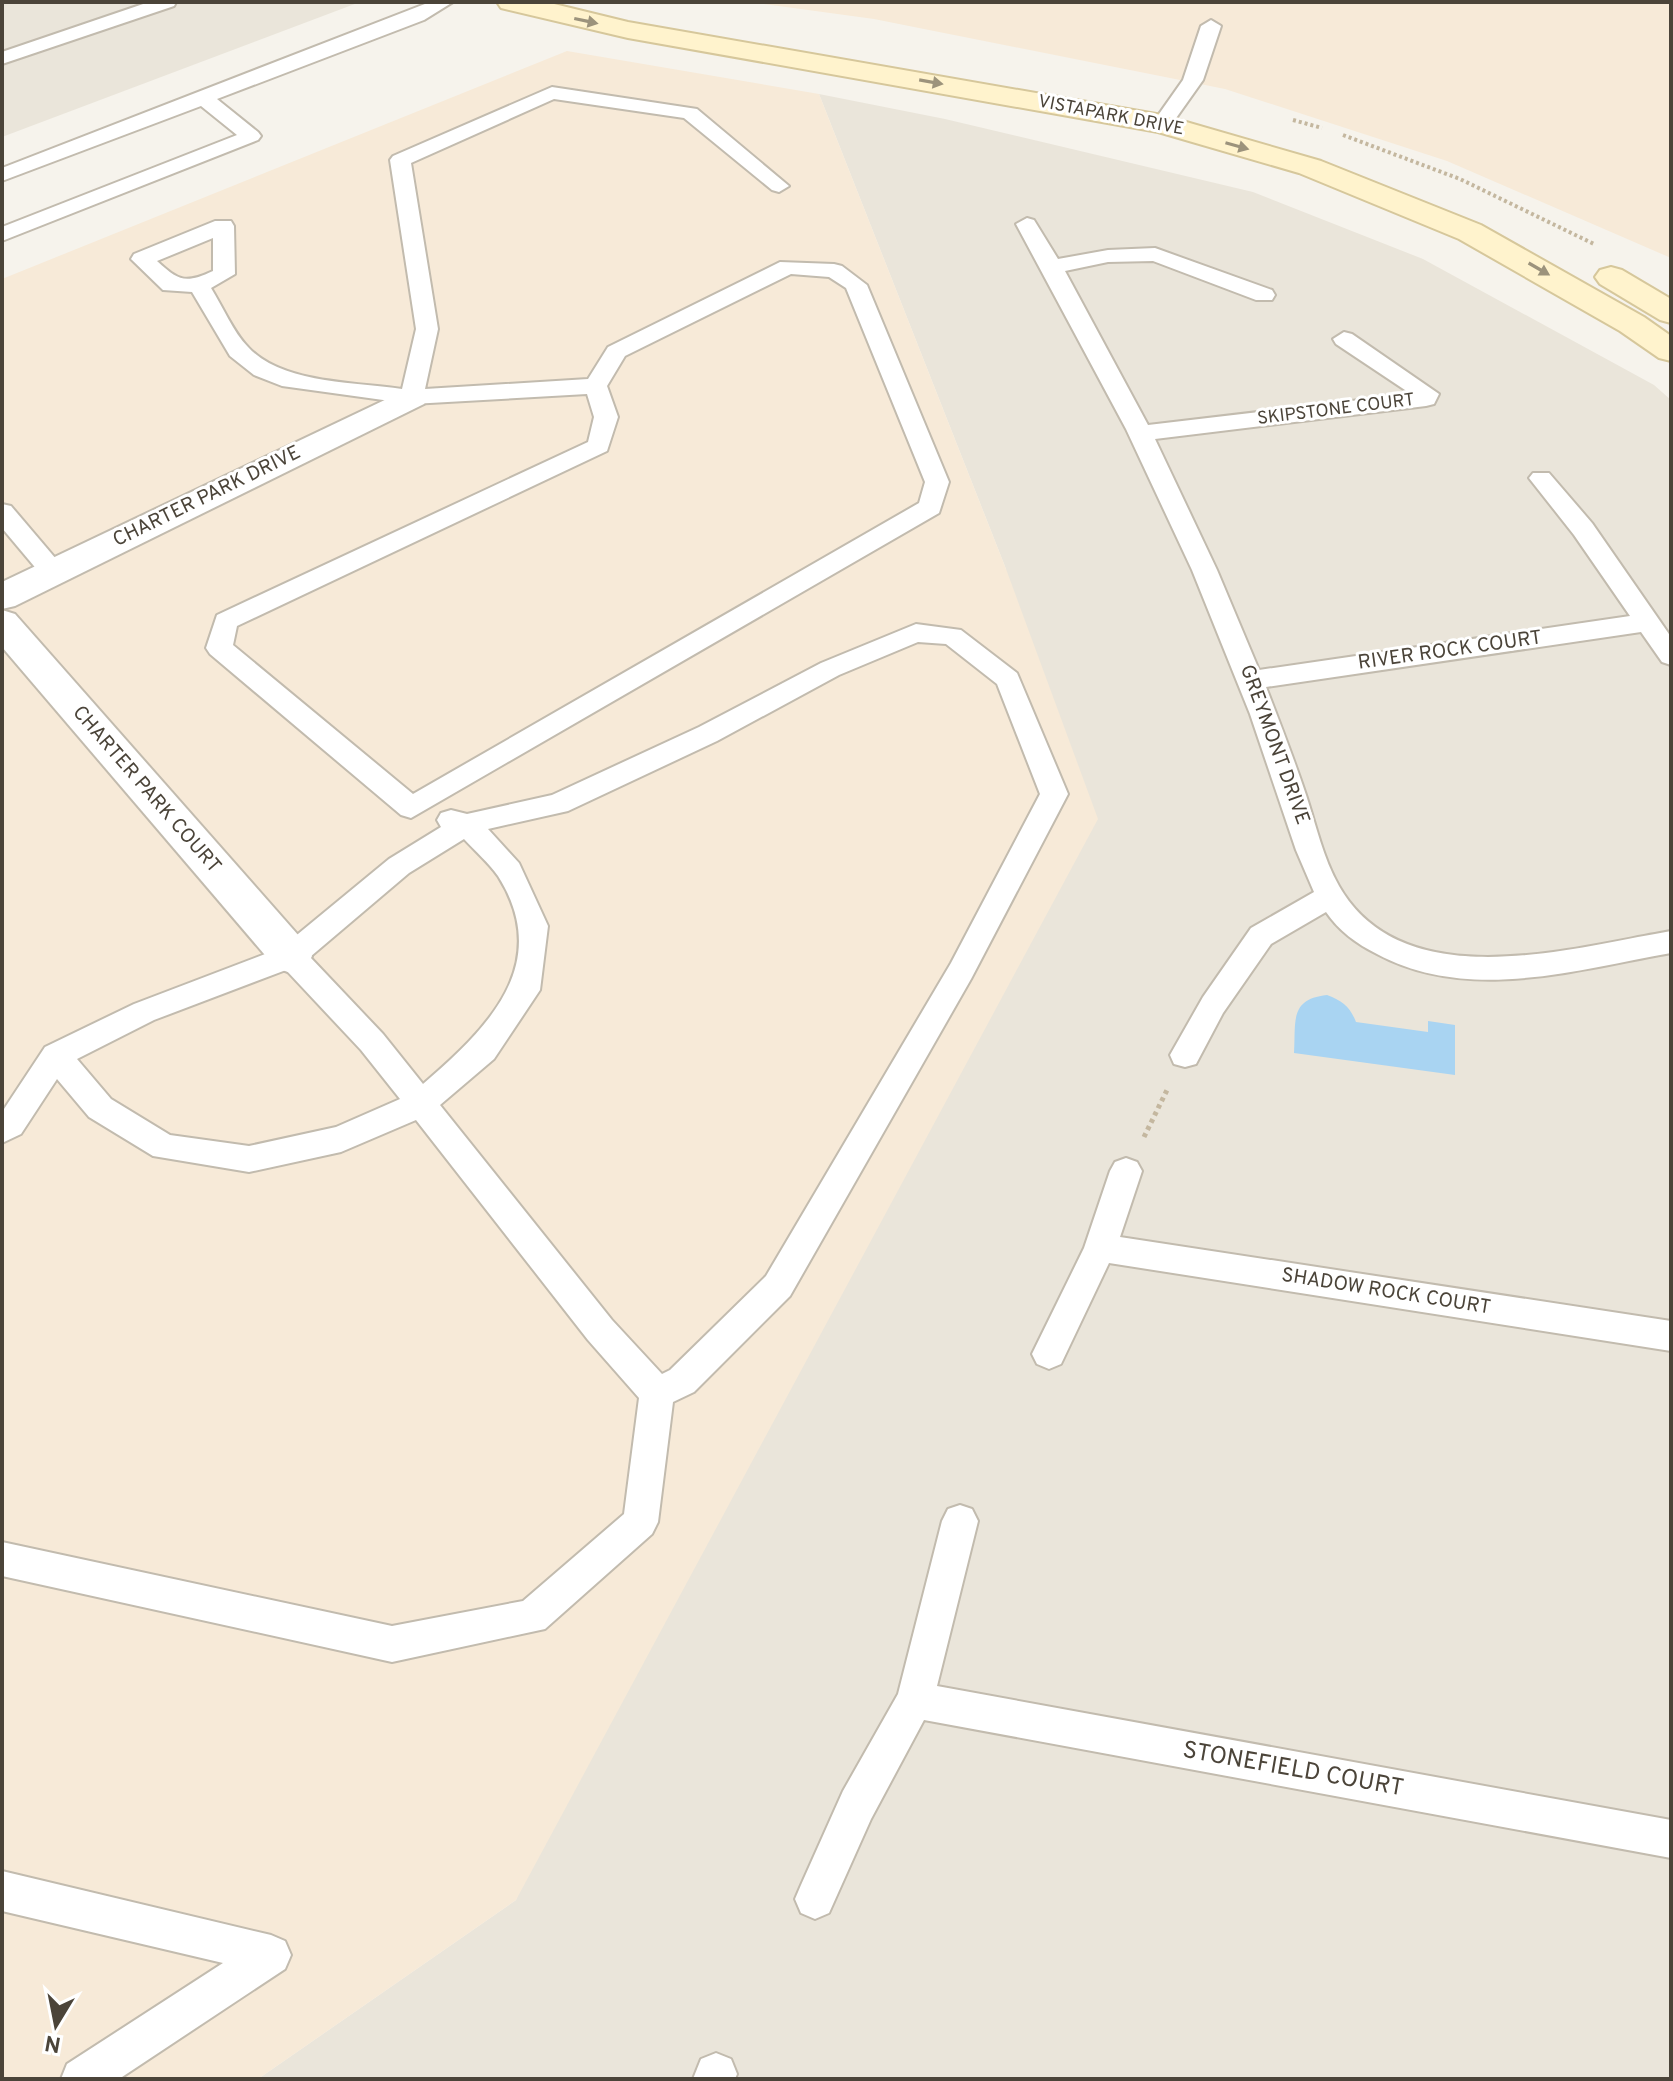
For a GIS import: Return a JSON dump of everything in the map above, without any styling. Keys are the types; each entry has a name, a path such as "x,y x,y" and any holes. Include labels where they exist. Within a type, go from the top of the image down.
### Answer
{"street":[{"name":"VISTAPARK DRIVE","path":"511,2 628,30 1169,114 1411,207 1515,255 1632,324 1671,351"},
{"name":"VISTAPARK DRIVE","path":"595,2 1169,114 1365,161 1452,196 1527,232"},
{"path":"1589,265 1669,309"},
{"path":"1632,324 1669,309"},
{"name":"CHARTER PARK DRIVE","path":"2,597 412,397"},
{"name":"CHARTER PARK COURT","path":"2,623 291,956"}],"lane":[{"path":"2,58 167,2"},
{"path":"2,175 417,16 444,2"},
{"path":"1169,114 1193,80 1211,26"},
{"path":"2,45 25,50"},
{"path":"412,397 427,329 400,160 552,93 690,113 779,186"},
{"path":"2,235 251,136 203,98"},
{"name":"GREYMONT DRIVE","path":"1027,224 1086,323 1143,433 1252,680 1328,897 1368,936 1425,962 1499,969 1671,942"},
{"path":"1053,267 1108,256 1155,254 1264,295"},
{"path":"56,1056 100,1108 164,1147 249,1159 341,1139 422,1103 483,1050 525,990 534,926 509,870 467,824 411,808 219,648 226,621 599,446 606,417 596,386 616,352 788,267 834,271 856,285 937,482 930,507 411,808"},
{"path":"199,286 238,351 262,370 290,381 412,397 596,386"},
{"name":"SKIPSTONE COURT","path":"1143,433 1426,399 1427,394 1344,339"},
{"path":"1541,478 1583,529 1671,656"},
{"path":"2,512 53,572"},
{"name":"RIVER ROCK COURT","path":"1252,680 1648,622"},
{"path":"2,1130 10,1125 56,1056 144,1012 291,956 399,866 467,824 558,804 708,734 830,669 916,633 952,636 1008,679 1054,794 961,971 778,1286 682,1381 657,1393"},
{"path":"1185,1055 1213,1005 1261,936 1328,897"},
{"path":"2,1559 392,1644 532,1617 640,1522 657,1393 600,1330 372,1042 291,956"},
{"path":"1049,1354 1100,1248 1126,1171"},
{"name":"SHADOW ROCK COURT","path":"1100,1248 1671,1336"},
{"path":"815,1899 857,1805 915,1700 960,1521"},
{"name":"STONEFIELD COURT","path":"915,1700 1671,1839"},
{"path":"2,1891 271,1955 82,2079"}],"path":[{"path":"1126,1171 1185,1055"}],"shaded area":[{"path":"2,2 360,2 2,137"},
{"path":"749,2 1671,2 1671,258 1447,161 1225,89 874,19"},
{"path":"567,51 819,94 1006,569 1098,819 516,1900 258,2079 2,2079 2,279"},
{"path":"819,94 945,119 1253,192 1423,259 1654,385 1671,400 1671,2079 258,2079 516,1900 1006,569"}],"water":[{"path":"1327,995 1345,1005 1356,1022 1428,1032 1428,1021 1455,1025 1455,1075 1294,1053 1295,1022 1300,1007 1315,997"}]}
